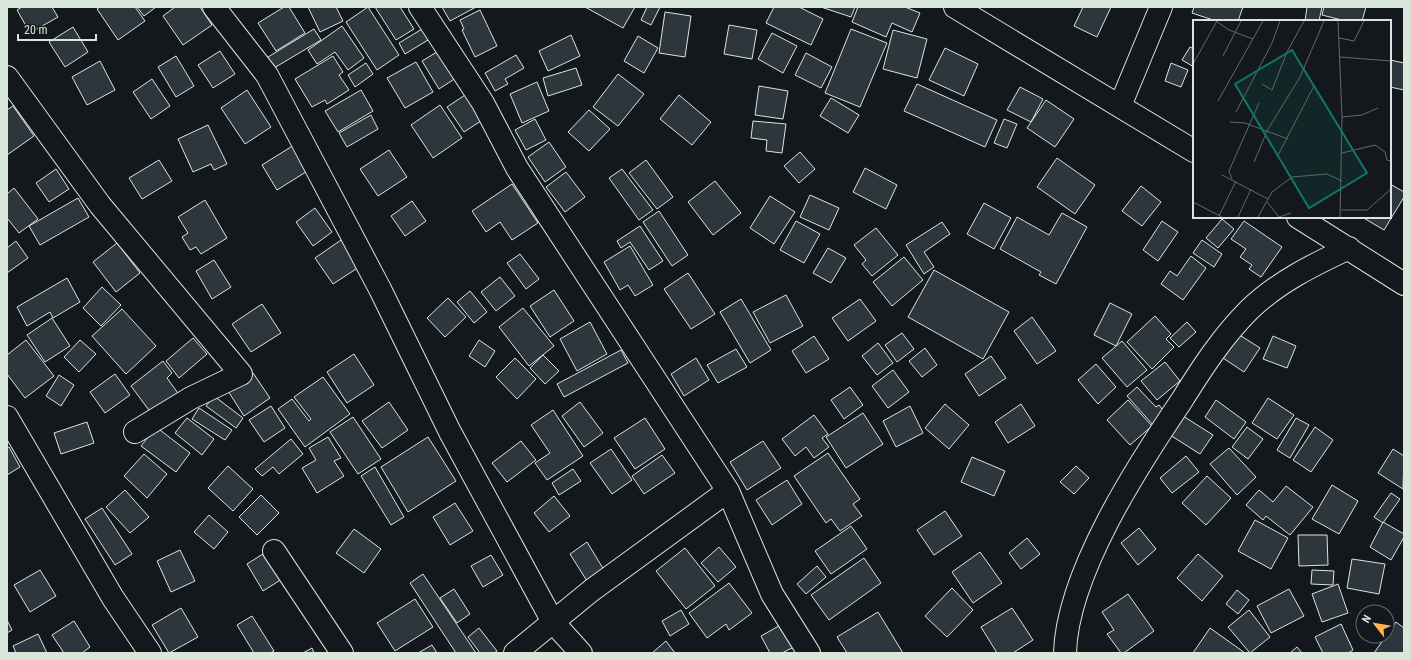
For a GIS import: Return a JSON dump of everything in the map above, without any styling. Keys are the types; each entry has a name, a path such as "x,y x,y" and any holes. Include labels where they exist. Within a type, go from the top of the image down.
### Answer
{"street":[{"path":"214,7 267,75 380,289 450,432 553,622 581,653"},
{"path":"420,7 483,103 517,168 728,491 772,594 809,653"},
{"path":"955,7 1193,149"},
{"path":"1120,106 1161,7"},
{"path":"7,77 100,205 241,374 191,398 135,432"},
{"path":"1300,218 1404,284"},
{"path":"1065,653 1070,611 1087,564 1120,500 1219,342 1249,310 1274,289 1303,270 1349,248"},
{"path":"7,417 113,598 150,653"},
{"path":"515,653 642,552 728,491"},
{"path":"274,552 342,653"}],"building":[{"path":"22,7 52,7 58,17 30,33 17,10"},
{"path":"100,7 135,7 145,21 118,40 97,9"},
{"path":"137,7 156,7 144,16"},
{"path":"175,7 200,7 212,25 183,45 163,16"},
{"path":"284,7 289,7 305,33 276,51 258,23"},
{"path":"308,7 336,7 343,21 320,32"},
{"path":"368,7 399,55 377,70 346,22"},
{"path":"375,7 400,7 414,29 396,40"},
{"path":"442,7 476,7 450,21"},
{"path":"585,7 635,7 623,28"},
{"path":"647,7 660,7 651,25 641,20"},
{"path":"774,7 799,7 823,19 811,45 766,23"},
{"path":"821,7 855,7 851,17"},
{"path":"858,7 905,7 920,13 912,32 892,23 886,37 852,22"},
{"path":"1083,7 1111,7 1097,37 1074,26"},
{"path":"1194,7 1243,7 1238,20 1213,20 1192,13"},
{"path":"1307,7 1322,7 1319,20 1305,20"},
{"path":"1324,7 1366,7 1362,20 1342,20 1322,15"},
{"path":"480,10 497,46 475,57 462,30 464,29 460,20"},
{"path":"665,12 691,16 685,57 659,53"},
{"path":"729,25 757,30 752,59 724,54"},
{"path":"342,26 364,58 348,70 335,52 317,64 308,50"},
{"path":"427,26 433,37 405,54 399,43"},
{"path":"73,27 88,52 65,67 49,42"},
{"path":"314,29 321,40 274,68 268,57"},
{"path":"851,29 887,43 860,107 825,93"},
{"path":"893,30 927,39 917,78 883,69"},
{"path":"772,33 797,46 783,73 758,59"},
{"path":"571,35 580,56 548,71 539,51"},
{"path":"638,36 658,48 644,73 624,61"},
{"path":"1190,47 1193,48 1193,66 1182,60"},
{"path":"945,48 978,64 964,96 929,80"},
{"path":"442,49 459,76 439,89 422,61"},
{"path":"220,51 235,74 213,88 198,65"},
{"path":"806,53 832,67 821,88 795,75"},
{"path":"516,55 524,68 505,79 508,84 495,91 485,73"},
{"path":"176,56 194,86 176,97 158,67"},
{"path":"333,56 343,72 339,75 349,90 327,104 325,100 312,107 295,79"},
{"path":"1391,60 1404,63 1404,90 1391,87"},
{"path":"100,61 115,90 87,105 72,77"},
{"path":"416,62 433,92 405,108 387,78"},
{"path":"366,63 373,74 355,87 348,75"},
{"path":"1171,63 1188,70 1181,87 1165,81"},
{"path":"576,68 582,85 548,96 543,78"},
{"path":"618,74 644,94 618,126 593,107"},
{"path":"152,79 170,106 151,119 133,92"},
{"path":"537,82 549,111 522,123 510,94"},
{"path":"917,84 997,120 985,147 904,111"},
{"path":"759,86 788,91 783,119 755,115"},
{"path":"1020,87 1043,99 1031,122 1007,110"},
{"path":"247,90 271,127 245,144 221,108"},
{"path":"361,90 373,111 338,132 325,111"},
{"path":"471,91 487,117 464,132 447,107"},
{"path":"679,95 711,122 692,145 660,119"},
{"path":"831,98 859,115 848,133 820,116"},
{"path":"1046,100 1074,119 1055,147 1027,128"},
{"path":"440,105 462,138 433,158 411,125"},
{"path":"13,106 34,136 7,155 7,110"},
{"path":"589,110 610,129 589,151 568,132"},
{"path":"371,115 378,129 347,147 339,133"},
{"path":"535,119 546,140 526,150 515,130"},
{"path":"1004,119 1017,124 1007,148 994,143"},
{"path":"753,121 786,124 782,153 766,151 767,140 751,138"},
{"path":"208,125 227,164 214,170 211,164 193,172 178,139"},
{"path":"549,142 566,167 545,182 528,157"},
{"path":"294,145 309,170 277,190 262,165"},
{"path":"389,150 407,177 378,196 360,169"},
{"path":"800,152 815,169 799,183 784,166"},
{"path":"1057,158 1095,185 1075,214 1037,187"},
{"path":"159,160 172,181 142,199 129,178"},
{"path":"646,160 673,197 657,209 629,173"},
{"path":"865,168 897,185 886,209 853,192"},
{"path":"56,169 69,189 49,202 36,183"},
{"path":"622,169 653,210 639,220 609,178"},
{"path":"566,172 585,197 565,212 546,187"},
{"path":"715,181 741,213 713,235 688,202"},
{"path":"512,184 538,223 512,240 500,222 486,232 472,211"},
{"path":"1391,185 1404,192 1404,197 1384,230 1364,218 1391,218"},
{"path":"1141,186 1161,202 1142,226 1122,211"},
{"path":"14,188 38,219 19,233 7,218 7,194"},
{"path":"810,195 839,208 829,230 800,217"},
{"path":"770,196 795,212 774,244 750,228"},
{"path":"78,198 89,217 40,245 29,226"},
{"path":"205,200 227,238 201,254 196,247 190,250 182,237 188,233 178,217"},
{"path":"412,201 426,221 405,236 391,216"},
{"path":"984,203 1011,218 994,249 967,234"},
{"path":"315,208 332,232 313,246 296,222"},
{"path":"659,211 688,255 672,266 643,222"},
{"path":"1062,213 1087,227 1056,284 1039,275 1041,272 1000,249 1017,217 1049,235"},
{"path":"1222,219 1234,229 1218,248 1206,238"},
{"path":"796,221 820,234 804,263 780,250"},
{"path":"1162,221 1178,232 1158,261 1143,250"},
{"path":"1244,221 1282,247 1261,277 1249,269 1252,265 1240,257 1246,249 1231,239"},
{"path":"942,222 950,234 924,252 934,267 924,274 906,245"},
{"path":"640,226 663,261 649,270 630,242 621,248 617,241"},
{"path":"876,228 898,255 872,276 862,264 866,260 854,245"},
{"path":"341,240 359,267 333,284 315,258"},
{"path":"1202,240 1222,254 1214,267 1193,253"},
{"path":"16,241 28,258 7,273 7,248"},
{"path":"117,243 140,273 116,292 93,262"},
{"path":"630,246 653,285 635,296 628,285 620,290 604,262"},
{"path":"828,248 846,258 831,283 813,273"},
{"path":"520,254 539,279 526,289 507,263"},
{"path":"1191,256 1206,268 1183,300 1161,284 1170,271 1177,276"},
{"path":"904,257 923,280 892,306 873,282"},
{"path":"214,260 231,287 212,299 196,271"},
{"path":"934,270 1009,312 983,359 908,317"},
{"path":"688,273 715,314 691,329 664,289"},
{"path":"500,277 515,296 496,311 481,292"},
{"path":"67,278 80,302 53,318 50,312 27,326 17,307"},
{"path":"102,287 121,305 101,326 83,308"},
{"path":"554,290 574,321 550,337 530,306"},
{"path":"470,291 487,312 474,323 457,302"},
{"path":"786,295 803,326 770,343 753,312"},
{"path":"448,298 466,317 445,337 427,318"},
{"path":"741,299 771,350 750,363 720,312"},
{"path":"860,299 876,321 848,341 832,318"},
{"path":"1110,303 1132,314 1116,346 1094,335"},
{"path":"262,304 281,333 251,352 232,324"},
{"path":"523,308 554,346 529,366 499,327"},
{"path":"122,309 156,346 126,374 92,336"},
{"path":"1155,316 1171,334 1166,339 1174,347 1152,369 1127,342"},
{"path":"1032,317 1056,351 1037,364 1014,331"},
{"path":"52,318 70,346 45,362 27,335"},
{"path":"590,322 607,354 577,371 560,339"},
{"path":"1187,322 1196,332 1179,347 1170,338"},
{"path":"902,333 914,349 897,362 885,345"},
{"path":"1238,334 1260,348 1244,372 1223,358"},
{"path":"814,336 829,359 806,373 792,351"},
{"path":"1273,336 1296,346 1287,368 1263,359"},
{"path":"193,338 207,354 179,378 166,361"},
{"path":"26,340 54,376 25,398 7,374 7,355"},
{"path":"80,340 96,354 79,372 64,357"},
{"path":"479,340 495,351 485,367 469,356"},
{"path":"1122,341 1147,370 1127,387 1102,358"},
{"path":"878,343 893,363 877,375 862,356"},
{"path":"925,348 937,365 922,377 909,361"},
{"path":"736,349 747,367 718,383 707,365"},
{"path":"621,350 628,363 564,397 557,384"},
{"path":"354,354 374,385 347,403 327,372"},
{"path":"543,355 559,371 545,384 530,368"},
{"path":"991,356 1006,378 979,396 965,374"},
{"path":"515,358 536,379 517,399 496,377"},
{"path":"696,358 709,380 684,396 671,374"},
{"path":"163,361 172,373 167,378 180,396 154,417 131,386"},
{"path":"1165,362 1180,381 1157,400 1141,381"},
{"path":"1096,364 1116,387 1098,404 1078,380"},
{"path":"893,370 909,392 888,408 872,386"},
{"path":"253,373 270,398 244,416 228,391"},
{"path":"115,374 130,395 105,413 90,392"},
{"path":"59,375 74,385 61,406 46,396"},
{"path":"323,377 350,414 305,447 278,409 292,399 309,421 311,419 294,397"},
{"path":"850,387 863,405 844,419 831,400"},
{"path":"1137,387 1156,407 1159,405 1167,415 1154,426 1127,396"},
{"path":"214,396 243,418 236,428 206,406"},
{"path":"1268,398 1294,415 1277,439 1252,423"},
{"path":"1128,400 1152,426 1130,445 1107,420"},
{"path":"1216,400 1246,422 1234,439 1205,417"},
{"path":"389,402 408,430 382,448 362,421"},
{"path":"580,402 603,433 584,447 562,416"},
{"path":"945,404 969,425 949,449 925,428"},
{"path":"1021,404 1035,426 1008,443 995,422"},
{"path":"271,406 285,428 264,442 249,420"},
{"path":"910,406 923,433 896,447 883,421"},
{"path":"199,408 232,430 225,440 192,419"},
{"path":"553,410 583,456 547,480 535,463 550,453 531,425"},
{"path":"863,413 883,444 846,468 826,437"},
{"path":"814,415 828,434 822,438 829,447 814,458 806,447 795,456 782,439"},
{"path":"1183,416 1213,435 1200,454 1170,435"},
{"path":"353,417 381,459 358,474 330,432"},
{"path":"187,418 214,439 202,455 175,433"},
{"path":"645,418 665,449 635,469 614,438"},
{"path":"1296,418 1309,425 1290,458 1277,450"},
{"path":"87,422 94,443 61,454 54,433"},
{"path":"156,427 190,453 176,472 141,446"},
{"path":"1247,427 1263,439 1248,459 1232,447"},
{"path":"1315,427 1333,440 1311,472 1293,460"},
{"path":"328,437 341,458 334,461 344,476 317,493 302,468 316,460 309,448"},
{"path":"428,437 456,481 408,512 381,467"},
{"path":"291,439 303,454 279,474 273,467 262,476 255,469"},
{"path":"521,441 536,460 507,482 492,463"},
{"path":"763,441 781,468 747,490 730,462"},
{"path":"9,447 20,467 7,475 7,448"},
{"path":"1229,448 1256,477 1237,495 1210,464"},
{"path":"611,449 632,480 612,494 590,463"},
{"path":"1393,449 1404,456 1403,489 1378,473"},
{"path":"828,453 860,499 853,504 862,516 840,531 831,519 826,523 794,476"},
{"path":"144,454 167,474 147,498 124,476"},
{"path":"662,455 675,473 644,494 632,476"},
{"path":"1186,456 1199,472 1172,493 1160,478"},
{"path":"972,457 1005,471 994,496 961,482"},
{"path":"228,466 253,489 233,511 208,488"},
{"path":"1076,466 1089,478 1074,494 1060,482"},
{"path":"375,467 404,517 391,525 361,476"},
{"path":"573,469 581,481 559,495 552,483"},
{"path":"1207,476 1231,498 1206,525 1182,503"},
{"path":"787,480 802,504 772,525 756,500"},
{"path":"1332,485 1358,501 1339,534 1312,519"},
{"path":"1286,486 1313,507 1290,535 1266,516 1263,520 1246,505 1259,490 1273,502"},
{"path":"125,490 149,517 130,533 106,507"},
{"path":"1391,493 1400,499 1383,523 1374,517"},
{"path":"261,495 279,513 257,535 239,517"},
{"path":"554,496 570,516 549,532 534,513"},
{"path":"455,503 473,531 450,545 433,517"},
{"path":"102,508 132,554 115,565 85,519"},
{"path":"945,511 962,536 934,555 917,530"},
{"path":"209,515 228,532 214,549 194,532"},
{"path":"1255,520 1288,538 1271,569 1238,551"},
{"path":"1383,522 1404,534 1404,537 1391,560 1370,547"},
{"path":"851,526 867,549 831,574 815,551"},
{"path":"1139,528 1156,549 1138,565 1121,543"},
{"path":"354,529 381,549 364,573 336,553"},
{"path":"1298,535 1327,535 1328,565 1299,566"},
{"path":"1027,538 1040,554 1021,569 1009,553"},
{"path":"587,542 604,570 587,581 570,554"},
{"path":"719,547 736,567 718,582 701,563"},
{"path":"685,548 715,586 686,609 656,571"},
{"path":"180,550 195,581 171,592 157,561"},
{"path":"266,552 282,579 263,591 247,564"},
{"path":"980,552 1002,583 973,603 952,572"},
{"path":"1198,554 1223,576 1202,601 1177,578"},
{"path":"491,555 503,575 483,587 471,566"},
{"path":"864,558 881,583 829,620 811,595"},
{"path":"1352,559 1385,564 1379,594 1347,588"},
{"path":"817,566 826,577 806,594 797,584"},
{"path":"40,570 56,596 30,612 14,585"},
{"path":"1312,570 1334,571 1333,585 1311,584"},
{"path":"423,574 476,653 456,653 410,583"},
{"path":"729,583 752,613 729,630 726,624 707,638 689,613"},
{"path":"1338,584 1348,613 1322,622 1312,594"},
{"path":"952,588 973,610 947,637 925,616"},
{"path":"454,589 470,614 457,623 440,598"},
{"path":"1289,589 1304,616 1271,633 1257,606"},
{"path":"1237,590 1249,600 1238,614 1226,604"},
{"path":"1128,594 1154,631 1124,653 1121,653 1107,634 1114,630 1102,612"},
{"path":"415,599 433,627 395,651 377,623"},
{"path":"181,608 198,637 169,653 152,625"},
{"path":"1012,608 1033,640 1013,653 997,653 981,627"},
{"path":"681,610 689,624 670,636 662,621"},
{"path":"1249,610 1270,637 1250,653 1228,627"},
{"path":"878,612 903,653 847,653 837,637"},
{"path":"252,616 274,651 270,653 254,653 237,625"},
{"path":"7,620 12,630 7,633"},
{"path":"74,621 90,647 82,653 64,653 52,635"},
{"path":"1396,622 1404,628 1404,653 1374,653 1380,644 1395,644"},
{"path":"784,623 796,646 782,653 770,653 761,636"},
{"path":"1341,624 1353,650 1348,653 1323,653 1315,637"},
{"path":"479,628 497,651 494,653 480,653 468,637"},
{"path":"1210,628 1245,653 1193,653"},
{"path":"38,634 47,653 16,653 13,646"},
{"path":"666,641 675,653 652,653"},
{"path":"432,645 437,653 418,653"},
{"path":"1297,647 1302,653 1290,653"},
{"path":"312,648 314,653 303,653"}]}
